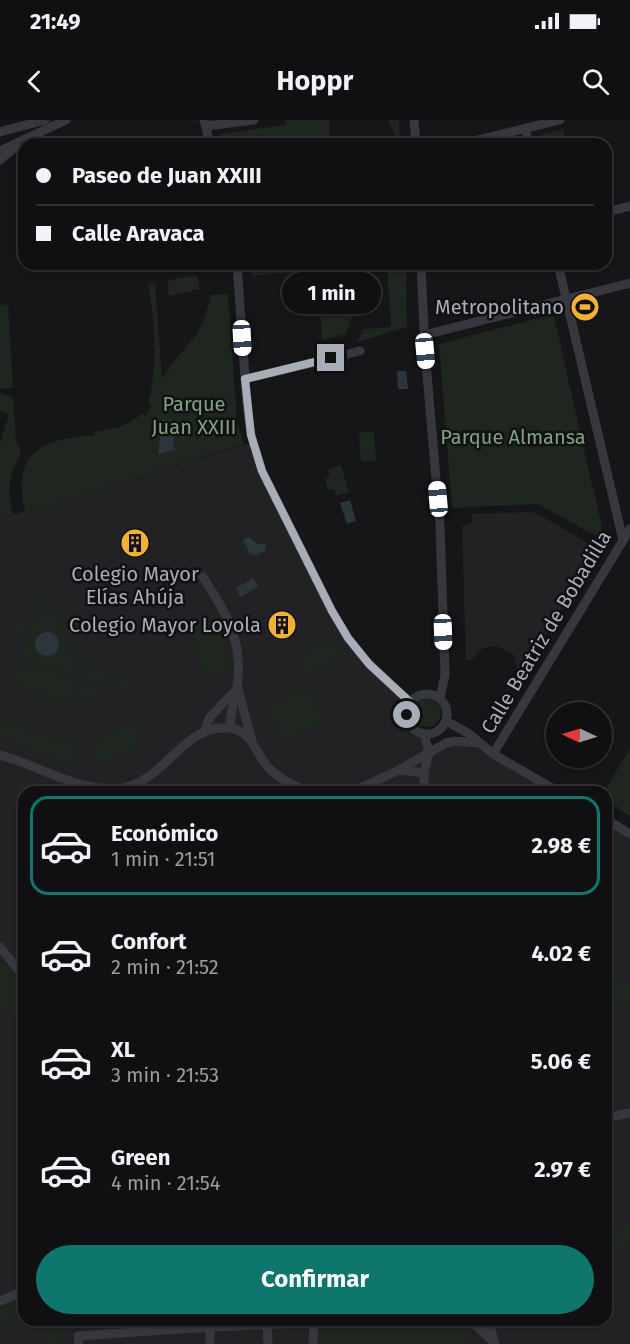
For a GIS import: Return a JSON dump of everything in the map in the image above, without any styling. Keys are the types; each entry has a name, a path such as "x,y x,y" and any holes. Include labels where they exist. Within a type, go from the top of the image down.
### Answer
{"street":[{"path":"0,132 45,120"},
{"path":"28,138 66,120"},
{"path":"209,138 205,123 254,120"},
{"path":"414,120 416,138"},
{"path":"485,138 560,120"},
{"path":"525,128 528,138"},
{"path":"0,151 18,143"},
{"path":"0,160 18,145"},
{"path":"612,210 630,206"},
{"path":"237,270 251,435 262,471 332,611 348,638 369,664 410,702"},
{"path":"421,270 424,335 440,525 445,675 440,698"},
{"path":"560,270 623,540"},
{"path":"424,335 630,283"},
{"path":"245,379 360,351"},
{"name":"Calle Beatriz de Bobadilla","path":"493,754 630,529"},
{"path":"202,577 234,634 239,664 232,706 232,728"},
{"path":"237,686 252,741 267,766 293,786"},
{"path":"204,731 210,717 229,700 237,686"},
{"path":"421,694 435,695 440,698 447,709 446,721 437,732 424,734 412,728 407,715 410,702 421,694"},
{"path":"232,728 240,700"},
{"path":"446,721 468,733 493,754 548,786"},
{"path":"130,786 154,774 204,731 232,728 252,741"},
{"path":"424,734 429,752 424,773 424,786"},
{"path":"365,786 399,770 446,743 455,741 479,743"},
{"path":"1,756 90,786"},
{"path":"399,770 424,773"},
{"path":"612,823 630,834"},
{"path":"0,947 18,970"},
{"path":"612,1117 630,1113"},
{"path":"0,1301 18,1294"},
{"path":"79,1344 78,1336 171,1326"},
{"path":"210,1326 210,1344"},
{"path":"267,1326 268,1344"},
{"path":"313,1344 314,1326"},
{"path":"477,1326 495,1344"},
{"path":"490,1326 495,1344"}],"shaded area":[{"path":"563,129 565,138 538,138 537,136"},
{"path":"320,270 335,270 336,295 322,296"},
{"path":"397,371 406,371 408,389 398,389"},
{"path":"162,419 186,422 184,439 174,430 170,432 174,434 175,450 158,454"},
{"path":"253,442 262,471 348,638 410,702 408,722 412,728 424,734 429,752 440,747 479,743 549,786 18,786 18,1326 612,1326 612,823 630,834 630,1344 0,1344 0,522 13,515"},
{"path":"350,500 356,521 347,524 340,503"},
{"path":"535,512 589,544 586,549 587,556 592,559 522,673 518,671 513,654 496,646 483,648 472,660 466,660 462,525 467,526 472,521 471,514"},
{"path":"249,537 258,544 266,544 265,551 257,555 250,554 243,540"},
{"path":"253,578 258,587 240,597 236,588"},
{"path":"47,632 55,636 59,644 55,652 47,656 39,652 35,644 39,636"}],"green space":[{"path":"285,120 329,120 330,138 222,138 221,134 285,125"},
{"path":"388,120 399,120 400,138 396,138"},
{"path":"252,270 300,270 300,271 252,276"},
{"path":"340,270 345,270 346,286 351,294 353,313 346,334 322,340 320,303 336,302 342,295"},
{"path":"387,270 406,270 407,327 357,342 363,329 391,327"},
{"path":"197,275 200,289 169,296 167,281"},
{"name":"Parque Juan XXIII","path":"155,284 162,378 197,334 211,295 228,293 237,423 244,444 25,512 22,491 23,475 27,462 35,452 60,440 95,435 93,432 119,427 142,413 146,416 152,404 148,403 154,359 154,329 148,285"},
{"path":"8,304 13,388 0,389 0,305"},
{"name":"Parque Almansa","path":"551,315 554,317 605,541 538,504 452,508 439,344"},
{"path":"0,393 13,397 16,441 21,454 13,469 10,483 13,515 0,522 0,444 9,414 0,411"},
{"path":"374,431 376,461 361,462 359,433"},
{"path":"341,465 349,492 336,496 334,489 328,490 325,478 330,477 328,470"},
{"path":"45,580 45,596 42,601 28,603"},
{"path":"50,605 59,619 71,649 70,673 23,659 22,654 28,634 45,606"},
{"path":"65,608 79,640 71,637 61,614"},
{"path":"24,610 25,628 11,640"},
{"path":"219,616 231,673 203,679 191,622"},
{"path":"335,639 344,658 305,676 296,658"},
{"path":"81,648 85,667 98,665 100,672 109,671 111,678 129,679 132,692 81,676 76,652"},
{"path":"18,663 73,678 75,699 70,701 14,684"},
{"path":"81,681 107,689 83,701"},
{"path":"0,685 30,692 22,696 0,689"},
{"path":"307,685 325,721 283,741 266,706"},
{"path":"32,693 66,704 58,708 25,697"},
{"path":"427,699 437,703 441,713 437,723 427,727 417,723 413,713 417,703"},
{"path":"0,720 62,743 68,742 70,735 76,735 74,764 63,763 0,736"},
{"path":"138,721 137,740 129,752 115,759 96,763 91,757 89,742"},
{"path":"630,748 630,816 612,804 612,786 608,786"},
{"path":"0,962 18,983 18,1011 0,1010"},
{"path":"612,978 630,985 630,1008 612,1001"},
{"path":"630,1223 630,1246 612,1250 612,1228"},
{"path":"18,1302 18,1322 0,1324 0,1308"},
{"path":"41,1326 62,1326 63,1344 42,1344"},
{"path":"315,1326 451,1326 473,1344 318,1344 318,1330"}],"place":[{"name":"Metropolitano","path":"585,307"},
{"name":"Colegio Mayor Elías Ahúja","path":"135,543"},
{"name":"Colegio Mayor Loyola","path":"282,625"}],"route":[{"path":"331,358 245,379 251,435 262,471 332,611 348,638 369,664 410,702 407,715"}]}
